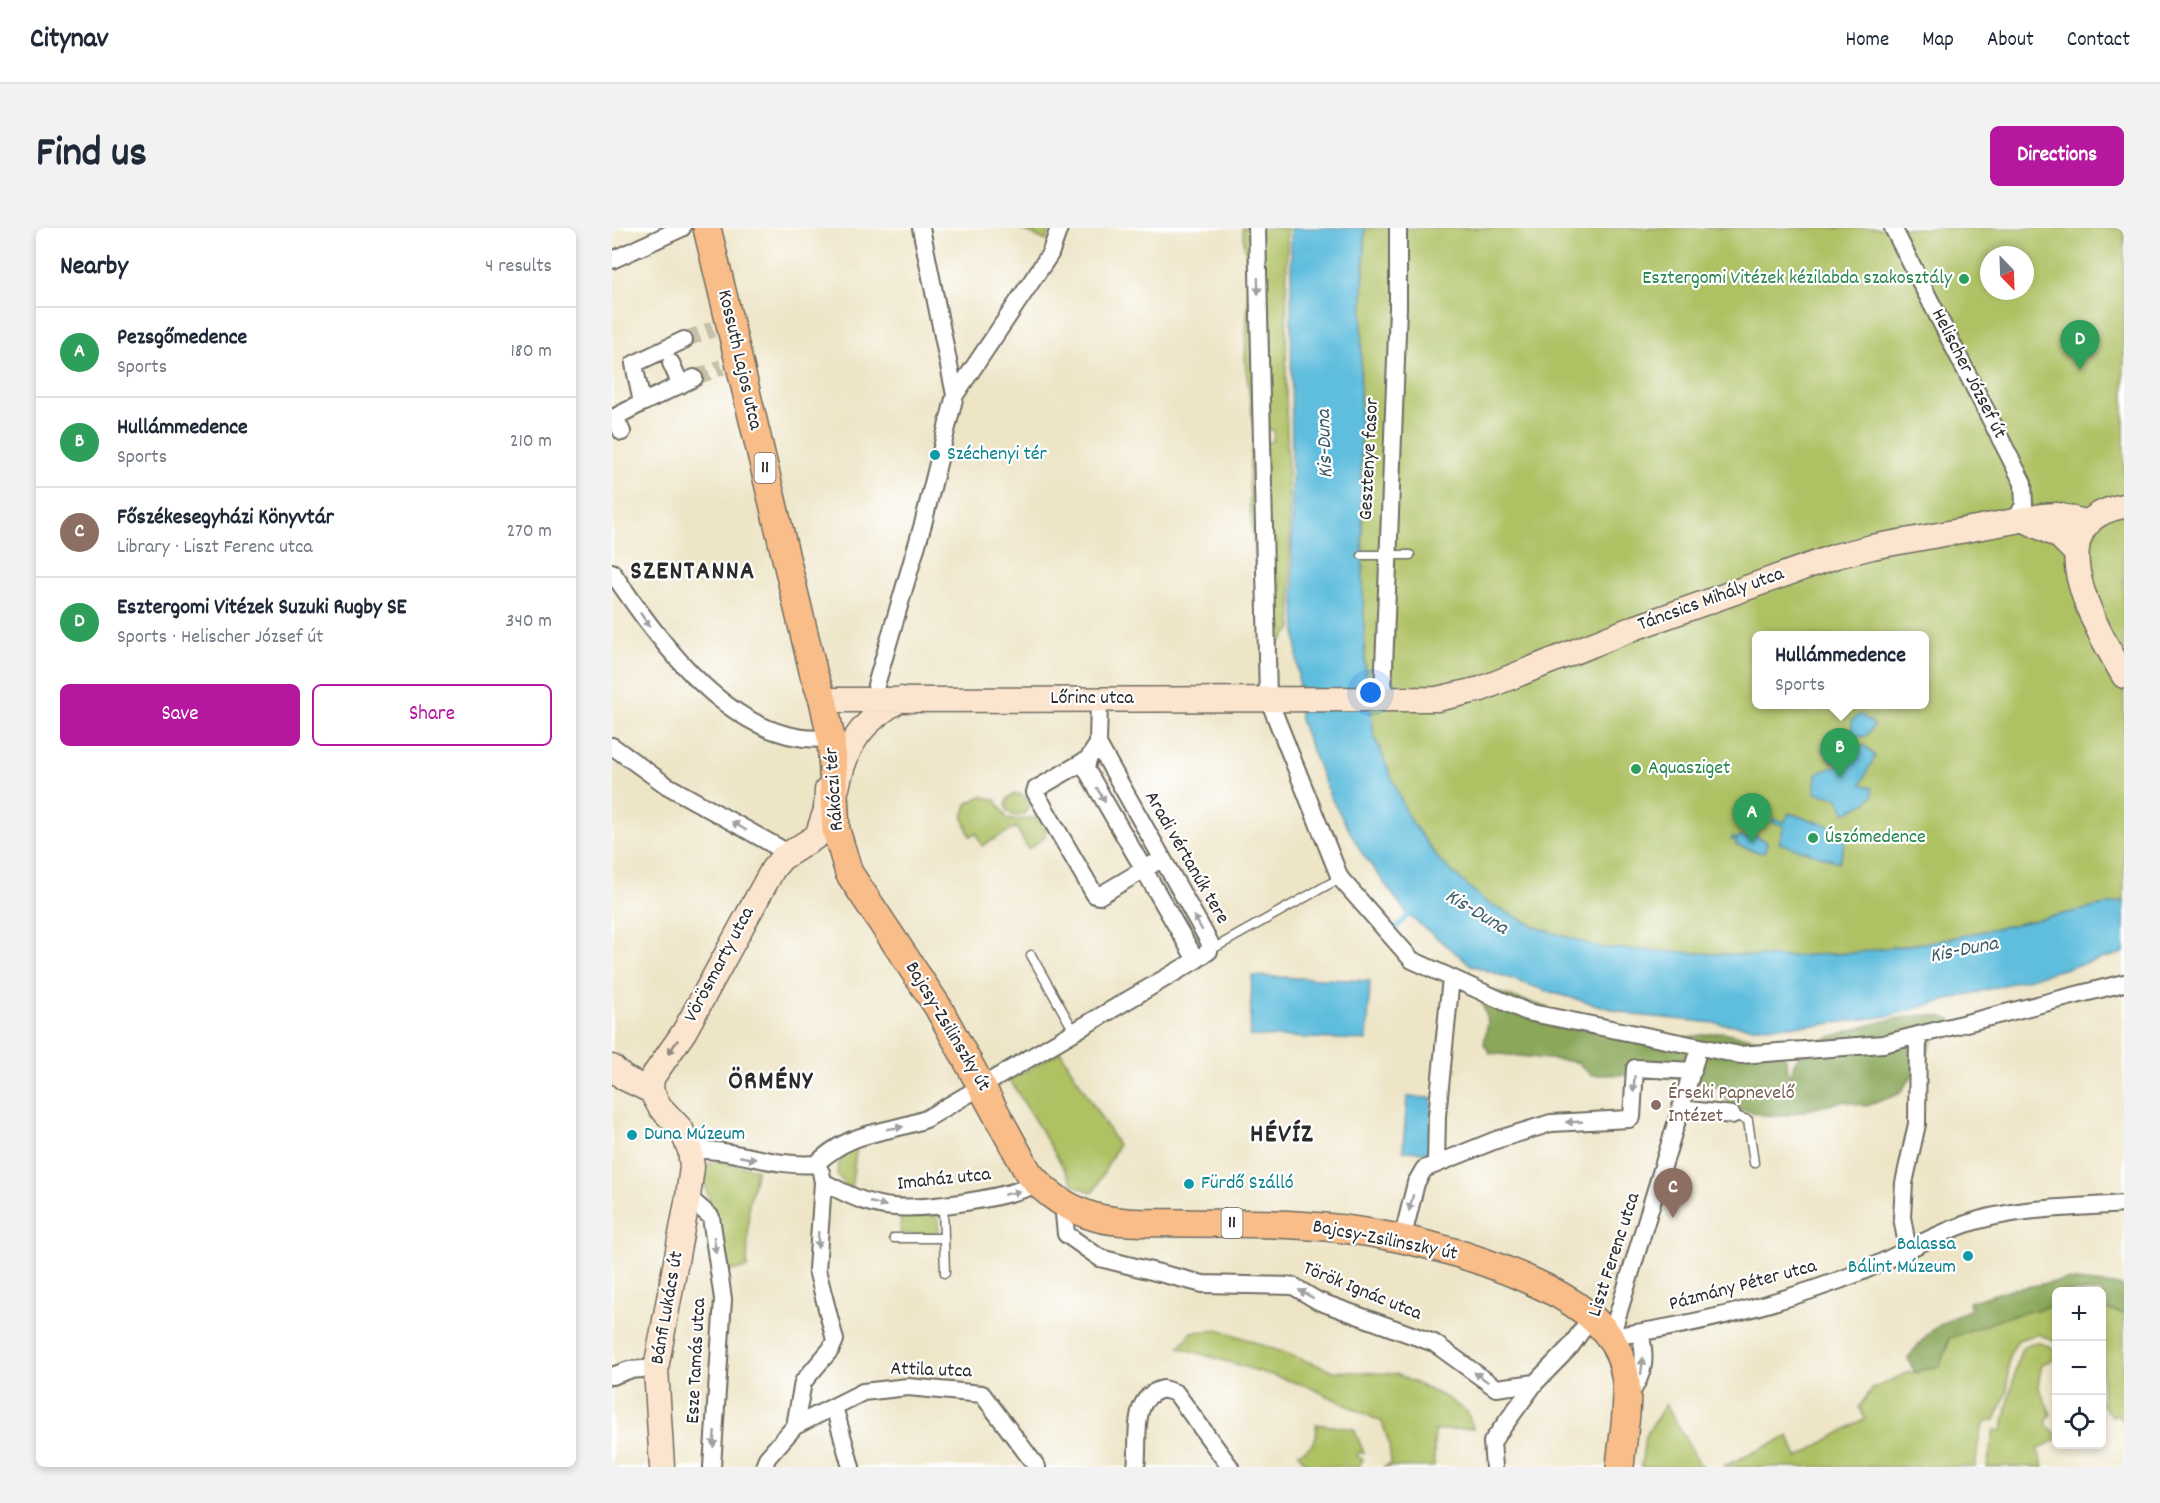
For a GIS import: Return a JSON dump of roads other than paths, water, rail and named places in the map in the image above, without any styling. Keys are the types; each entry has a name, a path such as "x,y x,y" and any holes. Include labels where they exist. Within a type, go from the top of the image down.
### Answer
{"main road":[{"name":"Kossuth Lajos utca","path":"707,228 722,326 731,364 814,675 823,700"},
{"name":"Rákóczi tér","path":"823,700 826,743 835,796 836,830 841,851 857,886 891,936"},
{"name":"Bajcsy-Zsilinszky út","path":"891,936 938,1007 983,1085 1028,1172 1038,1184 1063,1204 1096,1217 1146,1222 1308,1225 1402,1240 1478,1260 1553,1291 1591,1317 1611,1337"},
{"name":"11","path":"1611,1337 1621,1360 1629,1396 1620,1467"}],"street":[{"path":"612,260 682,228"},
{"path":"921,228 955,395"},
{"path":"876,685 923,524 955,395 1050,254 1059,228"},
{"path":"1257,228 1262,430 1276,698 1340,878 1412,960 1527,1012 1740,1055 1882,1044 2124,983"},
{"name":"Gesztenye fasor","path":"1394,697 1386,555 1398,308 1398,228"},
{"name":"Helischer József út","path":"1893,228 2023,483 2026,493 2019,521"},
{"path":"642,403 634,364 668,355 684,340"},
{"path":"622,432 615,417 688,381 668,355"},
{"path":"2124,506 2100,514 2089,523 2076,553 2078,582 2124,676"},
{"path":"2019,521 2057,515 2089,523"},
{"path":"2019,521 2060,537 2076,553"},
{"name":"Táncsics Mihály utca","path":"1276,698 1437,699 1481,689 1634,628 1836,556 1872,547 2019,521"},
{"path":"612,572 655,635 690,672 739,714 779,734 826,743"},
{"name":"Lőrinc utca","path":"823,700 1276,698"},
{"path":"835,796 842,765 861,729 878,712 901,699"},
{"path":"612,1067 624,1078 651,1091 660,1107 681,1129 690,1150 708,1149 782,1165 816,1164 833,1148 862,1134 901,1128 926,1119 1203,955 1144,870 1086,769 1088,759 1098,744 1099,699"},
{"name":"Vörösmarty utca","path":"651,1091 652,1078 684,1032 767,878 782,858 795,852 817,836 825,810 826,743"},
{"name":"Aradi vértanúk tere","path":"1098,744 1210,943 1203,955"},
{"path":"612,746 666,785 795,852 841,851"},
{"path":"1088,759 1036,789 1035,792 1095,895 1099,896 1162,860"},
{"path":"1402,1240 1416,1183 1424,1169 1436,1164 1437,1116 1452,978"},
{"path":"1908,1251 1902,1217 1904,1183 1917,1124 1918,1035"},
{"name":"Liszt Ferenc utca","path":"1436,1164 1551,1123 1629,1119 1632,1117 1635,1068 1695,1065 1611,1337"},
{"path":"1680,1113 1732,1115"},
{"name":"Bánfi Lukács út","path":"662,1467 656,1368 688,1197 692,1167 690,1150"},
{"path":"795,1426 803,1382 831,1349 835,1340 818,1270 823,1182 816,1164"},
{"name":"Imaház utca","path":"823,1182 878,1205 894,1207 943,1204 1003,1195 1038,1184"},
{"name":"Esze Tamás utca","path":"688,1197 711,1217 723,1299 712,1467"},
{"name":"Török Ignác utca","path":"1063,1204 1066,1234 1095,1255 1203,1284 1293,1286 1318,1301 1434,1343 1496,1388 1524,1381"},
{"name":"Pázmány Péter utca","path":"1611,1337 1640,1333 1794,1298 1908,1251 1966,1224 2020,1212 2124,1204"},
{"path":"1494,1467 1492,1442 1524,1381 1571,1346 1591,1317"},
{"path":"1629,1396 1642,1376 1644,1349 1640,1333"},
{"path":"612,1376 629,1370 656,1368"},
{"name":"Attila utca","path":"764,1467 767,1458 795,1426 863,1392 908,1387 982,1394 1037,1467"},
{"path":"1136,1467 1139,1411 1148,1395 1163,1389 1176,1393 1230,1467"},
{"path":"834,1407 851,1467"}],"lane":[{"path":"1362,555 1410,555"},
{"path":"1203,955 1340,878"},
{"path":"1031,955 1074,1031"},
{"path":"1732,1115 1748,1120 1754,1162"},
{"path":"943,1204 945,1273"},
{"path":"894,1238 944,1238"}],"water":[{"name":"Kis-Duna","path":"1291,228 1365,228 1360,392 1363,584 1365,668 1374,735 1408,817 1440,861 1486,902 1538,928 1602,948 1775,957 1853,953 1938,941 2124,901 2124,953 1888,1016 1819,1025 1754,1027 1634,1015 1550,992 1471,965 1408,915 1362,853 1330,796 1300,720 1292,546"},
{"path":"1860,714 1874,725 1867,735 1862,737 1852,733 1852,721"},
{"path":"1865,746 1875,756 1861,784 1872,788 1873,795 1865,803 1846,813 1838,798 1815,793 1816,774 1844,763 1843,760 1833,762 1822,749"},
{"name":"Úszómedence","path":"1789,813 1848,832 1839,862 1779,843 1784,826 1772,822 1774,818 1785,822"},
{"path":"1752,834 1767,842 1765,851 1761,853 1736,845 1737,841 1731,840 1732,837 1747,838"},
{"path":"1252,976 1370,981 1367,1040 1250,1036"},
{"path":"1407,1097 1432,1098 1429,1152 1403,1151"}],"waterway":[{"path":"1393,932 1408,915"}],"tunnel":[{"path":"684,340 713,329"},
{"path":"694,378 722,367"}],"place":[{"name":"Esztergomi Vitézek kézilabda szakosztály","path":"1964,279"},
{"name":"Esztergomi Vitézek Suzuki Rugby SE","path":"2080,370"},
{"name":"Széchenyi tér","path":"935,455"},
{"name":"Aquasziget","path":"1636,769"},
{"name":"Hullámmedence","path":"1840,778"},
{"name":"Úszómedence","path":"1813,838"},
{"name":"Pezsgőmedence","path":"1752,843"},
{"name":"Érseki Papnevelő Intézet","path":"1656,1105"},
{"name":"Duna Múzeum","path":"632,1135"},
{"name":"Fürdő Szálló","path":"1189,1184"},
{"name":"Főszékesegyházi Könyvtár","path":"1673,1218"},
{"name":"Balassa Bálint Múzeum","path":"1968,1256"}],"district":[{"name":"SZENTANNA","path":"693,572"},
{"name":"ÖRMÉNY","path":"771,1082"},
{"name":"HÉVÍZ","path":"1282,1135"}]}
